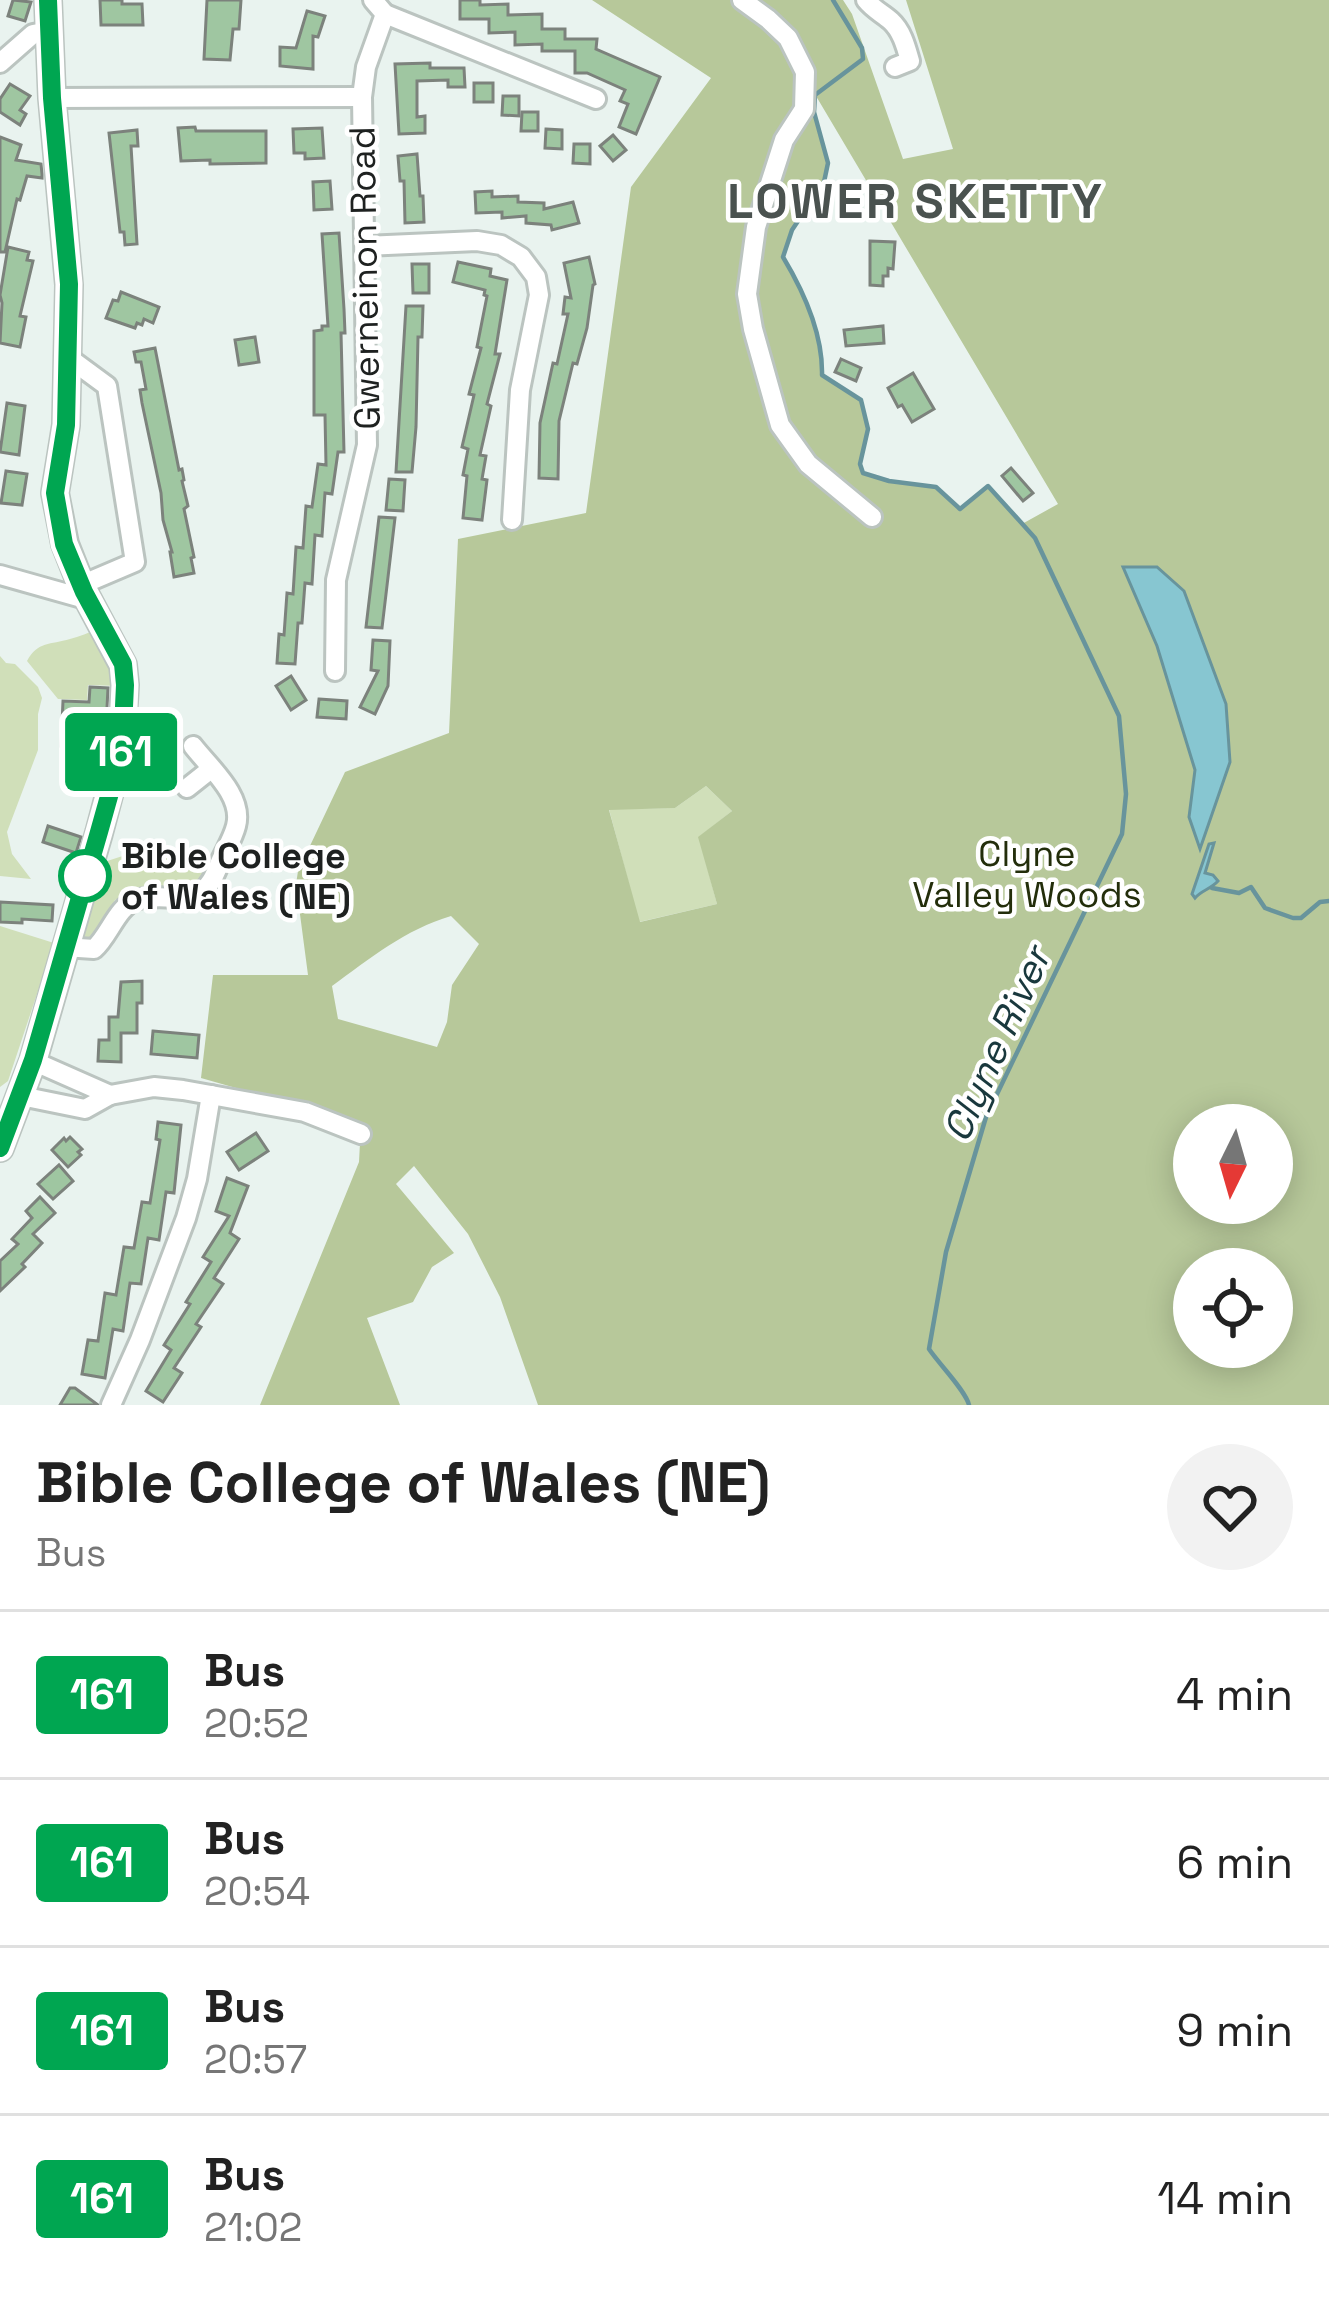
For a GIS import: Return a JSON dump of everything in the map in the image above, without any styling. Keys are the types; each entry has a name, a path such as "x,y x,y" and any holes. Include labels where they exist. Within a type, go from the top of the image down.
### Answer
{"main road":[{"path":"0,1148 33,1060 122,750 125,685 123,664 64,544 55,493 66,425 69,284 48,0"}],"street":[{"path":"742,0 788,38 805,72 804,109 784,140 756,227 747,294 753,328 780,425 808,464 872,517"},
{"path":"866,0 894,23 903,39 910,61 895,67"},
{"path":"379,7 596,99"},
{"name":"Gwerneinon Road","path":"334,671 336,580 367,445 362,98 379,7"},
{"path":"0,63 33,34 49,31"},
{"path":"560,110 567,88"},
{"name":"Gwerneinon Road","path":"52,98 362,98"},
{"path":"365,247 477,241 501,245 521,257 536,277 539,295 520,390 520,498 512,520"},
{"path":"0,575 85,593 135,562 107,386 69,358"},
{"path":"64,946 94,950 135,900 206,890 236,829 238,813 236,801 193,746"},
{"path":"188,788 211,770"},
{"path":"33,1060 110,1095"},
{"path":"21,1096 85,1109 110,1095 154,1087 305,1112 361,1134"},
{"path":"111,1405 186,1218 212,1095"}],"green space":[{"name":"Clyne Valley Woods","path":"592,0 843,0 903,159 953,149 906,0 1329,0 1329,1405 538,1405 500,1297 468,1234 414,1166 396,1184 454,1253 432,1267 413,1302 367,1318 400,1405 260,1405 359,1162 361,1124 201,1078 213,975 308,975 296,884 301,852 308,850 345,772 449,733 458,539 586,513 631,187 711,78","holes":["816,96 1058,504 1022,524 988,486 960,508 936,487 864,473 860,464 868,429 861,400 822,375 811,314 783,257 792,230 824,182 828,163 814,112","706,786 732,811 698,837 717,904 640,922 609,810 675,808","451,916 479,944 452,985 447,1022 437,1047 338,1019 332,986 388,946"]},
{"path":"99,629 118,686 88,685 87,700 58,699 27,661 40,647"},
{"path":"0,656 38,687 42,698 38,750 7,832 12,854 31,879 0,876"},
{"path":"706,786 732,811 699,837 717,904 639,922 609,809 675,808"},
{"path":"141,850 208,861 203,877 192,886 133,891 115,900 101,931 93,939 82,937 78,933 89,892 95,892 95,865"},
{"path":"0,926 54,943 8,1081 0,1087"}],"water":[{"path":"1123,567 1157,567 1184,591 1226,704 1230,762 1200,849 1189,817 1195,770 1157,646"},
{"path":"1214,843 1205,873 1218,881 1195,898 1192,894 1209,844"}],"building":[{"path":"13,0 31,2 25,21 8,16"},
{"path":"100,0 142,4 143,25 101,25"},
{"path":"207,0 241,0 230,60 204,59"},
{"path":"460,0 508,4 508,15 542,14 542,29 565,29 565,39 597,39 596,49 660,77 636,134 619,127 628,104 620,101 625,90 587,73 575,73 575,51 542,51 542,44 515,45 515,32 489,33 489,19 460,19"},
{"path":"307,11 325,16 318,37 313,36 313,69 280,66 280,47 296,48"},
{"path":"430,63 430,68 464,68 465,87 448,87 448,80 417,81 417,117 425,116 425,133 399,134 395,64"},
{"path":"474,83 493,83 493,102 474,102"},
{"path":"10,84 30,96 20,110 26,114 20,125 0,112 0,99"},
{"path":"503,96 519,96 519,116 502,115"},
{"path":"522,112 538,112 538,131 521,131"},
{"path":"195,127 196,131 266,131 266,163 181,161 178,128"},
{"path":"322,128 324,158 305,159 305,153 294,153 293,129"},
{"path":"546,129 562,130 562,149 545,148"},
{"path":"137,130 138,146 131,146 137,244 125,245 109,133"},
{"path":"613,135 626,150 613,161 600,146"},
{"path":"0,137 21,145 16,160 41,164 42,174 42,178 27,176 5,252 0,252"},
{"path":"574,144 590,144 590,164 573,163"},
{"path":"417,154 424,222 405,223 398,156"},
{"path":"330,181 332,209 314,210 313,182"},
{"path":"492,191 492,197 518,196 518,202 544,203 544,209 573,202 579,223 552,230 551,225 526,223 526,216 476,213 475,192"},
{"path":"339,233 345,333 341,333 344,452 338,452 332,494 325,493 322,536 315,535 312,584 305,583 295,664 277,663 287,593 293,594 296,547 303,548 306,506 312,507 318,464 326,465 325,415 314,415 314,331 328,326 322,234"},
{"path":"870,241 895,242 893,269 888,268 888,276 883,276 883,286 870,285"},
{"path":"8,247 29,252 27,260 33,261 20,316 26,317 20,347 0,343 0,295"},
{"path":"589,257 595,284 559,421 558,479 539,478 540,423 568,314 563,314 565,297 571,298 564,263"},
{"path":"458,262 491,269 490,276 507,280 495,354 500,354 480,455 486,456 482,479 487,480 482,520 463,518 468,449 462,447 487,296 485,290 453,282"},
{"path":"412,264 429,264 429,293 413,293"},
{"path":"121,292 159,307 153,323 144,319 135,328 106,318"},
{"path":"406,306 423,306 422,337 418,337 412,472 396,472"},
{"path":"883,326 884,343 846,346 844,330"},
{"path":"255,337 259,362 239,365 235,340"},
{"path":"155,348 182,469 194,557 194,573 174,577 140,390 146,389 134,352"},
{"path":"841,359 861,368 856,381 835,372"},
{"path":"913,373 934,409 912,422 888,388"},
{"path":"7,403 25,406 19,455 0,452"},
{"path":"1011,468 1033,493 1023,501 1002,476"},
{"path":"6,471 27,474 22,505 1,503"},
{"path":"389,479 405,480 403,511 386,510"},
{"path":"379,517 395,518 382,628 366,627"},
{"path":"373,640 390,641 388,686 375,714 360,707 378,671 371,670"},
{"path":"291,676 306,700 291,710 276,686"},
{"path":"90,687 108,688 105,747 98,771 100,753 64,752 61,746 63,701 89,702"},
{"path":"319,699 347,701 346,719 317,717"},
{"path":"48,826 81,837 76,853 43,842"},
{"path":"0,902 53,905 52,921 0,922"},
{"path":"142,981 137,1033 121,1033 121,1062 98,1061 99,1040 109,1040 109,1017 118,1017 121,982"},
{"path":"153,1031 199,1035 197,1058 151,1054"},
{"path":"158,1122 181,1125 174,1193 166,1192 159,1240 148,1238 141,1284 130,1283 123,1331 113,1329 105,1378 82,1374 88,1340 98,1341 105,1293 116,1295 124,1247 134,1248 142,1202 150,1203 160,1140 156,1139"},
{"path":"256,1133 268,1151 239,1170 227,1152"},
{"path":"70,1137 82,1149 68,1167 52,1150"},
{"path":"59,1165 73,1181 53,1199 38,1184"},
{"path":"227,1178 248,1186 230,1233 239,1239 214,1278 223,1284 196,1324 201,1327 174,1368 182,1373 163,1402 146,1391 171,1350 164,1345 211,1262 203,1257 229,1216 216,1211"},
{"path":"40,1197 55,1213 33,1234 42,1243 0,1291 0,1261 18,1244 12,1239 32,1218 26,1211"},
{"path":"70,1388 75,1388 98,1405 60,1405"}],"waterway":[{"name":"Clyne River","path":"833,0 862,48 863,59 815,95 814,112 828,163 824,182 792,230 783,257 811,314 822,375 861,400 868,429 860,464 863,473 936,487 960,509 988,486 1035,538 1119,716 1126,794 1122,834 986,1117 946,1252 929,1349 969,1405"},
{"path":"1212,888 1239,893 1251,887 1265,908 1293,918 1329,901"}],"bus line":[{"name":"161","path":"0,1148 33,1060 122,750 125,685 123,664 64,544 55,493 66,425 69,284 48,0"}],"place":[{"name":"Bible College of Wales (NE)","path":"85,876"}],"district":[{"name":"LOWER SKETTY","path":"916,201"}]}
